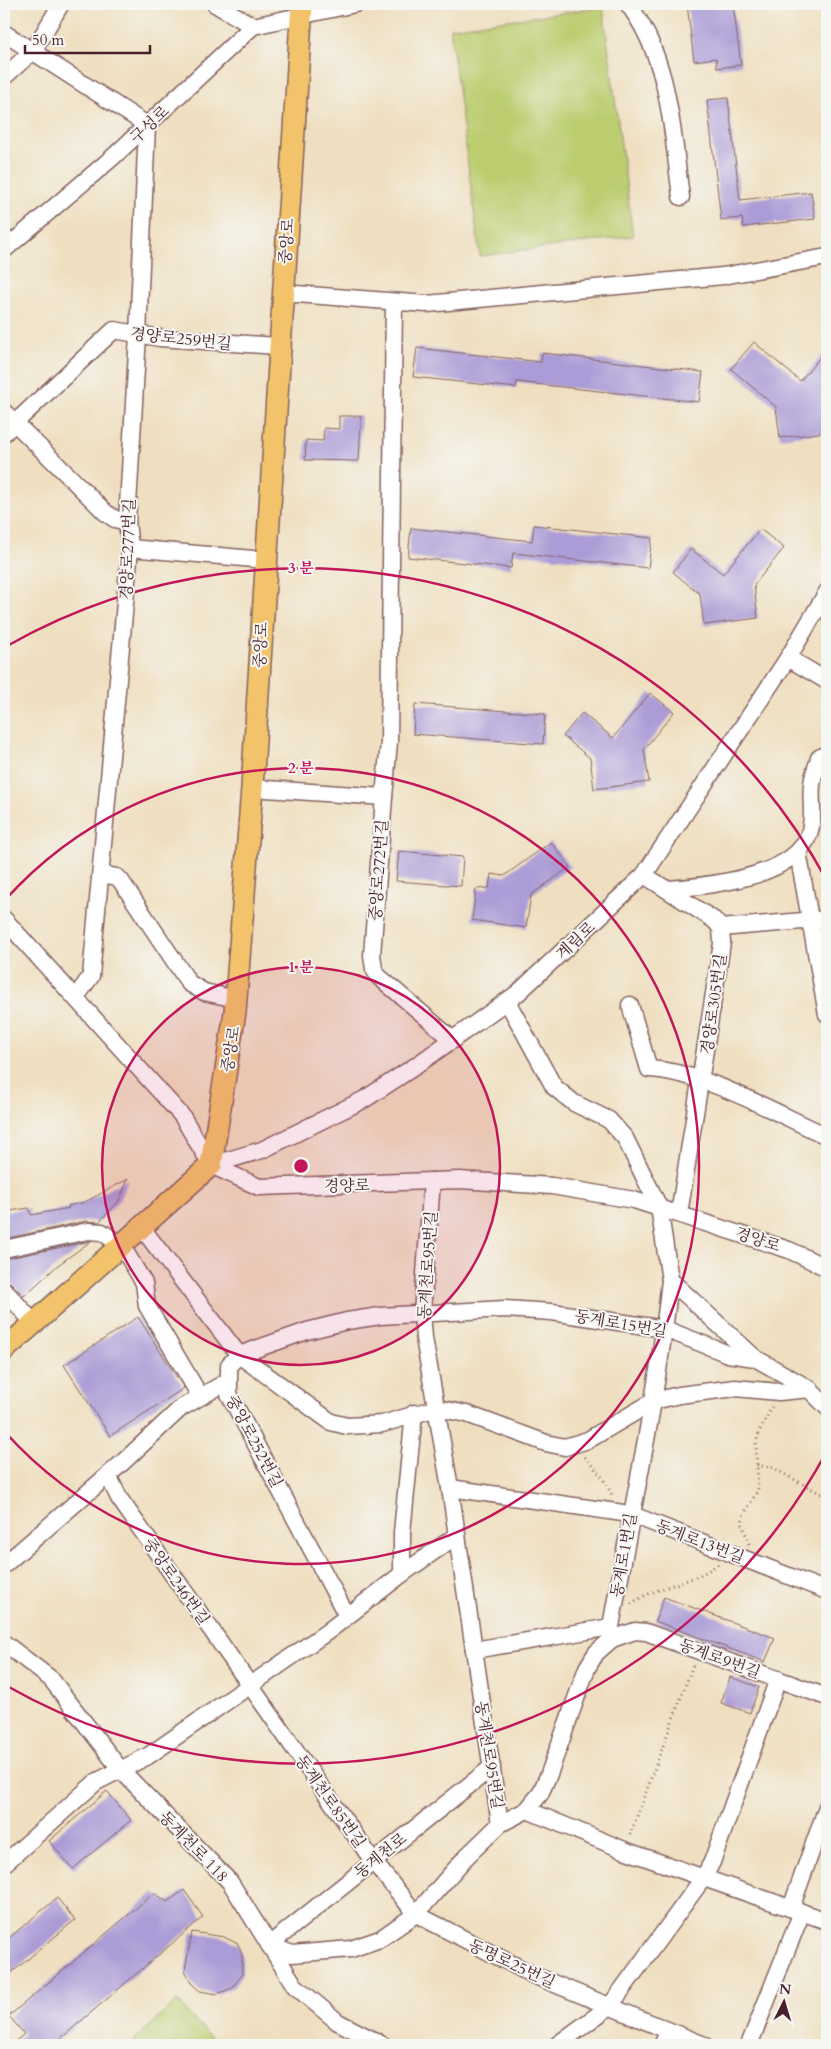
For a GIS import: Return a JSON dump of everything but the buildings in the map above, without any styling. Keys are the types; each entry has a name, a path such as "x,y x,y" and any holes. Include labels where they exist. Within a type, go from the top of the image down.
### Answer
{"main road":[{"name":"중앙로","path":"211,1165 231,1046 236,999 252,788 278,346 301,9"},
{"path":"4,1350 211,1165"}],"street":[{"path":"4,77 33,51 61,4"},
{"path":"215,4 253,26"},
{"name":"구성로","path":"4,250 114,157 253,26 301,9 355,4"},
{"path":"628,4 650,40 664,76 681,197"},
{"path":"4,33 146,125"},
{"name":"경양로277번길","path":"76,997 91,976 130,548 127,522 138,334 146,125"},
{"path":"283,293 427,304 723,276 827,258"},
{"path":"384,797 389,742 394,302"},
{"name":"경양로259번길","path":"7,423 114,330 160,338 278,346"},
{"path":"7,423 106,513 116,519 127,522"},
{"path":"130,548 265,560"},
{"name":"계림로","path":"211,1165 262,1150 333,1115 395,1080 507,1001 644,875 788,658 827,592"},
{"path":"788,658 827,681"},
{"path":"668,889 702,886 748,876 779,866 798,852 809,836 812,822 812,782 819,758 827,754"},
{"name":"중앙로272번길","path":"252,788 384,797 372,962 378,976 453,1040"},
{"path":"798,852 827,1014"},
{"path":"101,874 117,877 121,881 189,983 204,992 236,999"},
{"path":"644,875 714,920 720,928 827,919"},
{"path":"4,919 182,1116 211,1165"},
{"name":"경양로305번길","path":"679,1214 702,1080 722,943 720,928"},
{"path":"507,1001 554,1087 574,1103 609,1120 625,1138 659,1208"},
{"name":"경양로305번길","path":"630,1005 649,1069 672,1070 702,1080 827,1136"},
{"name":"경양로","path":"211,1165 259,1187 369,1185 432,1181 499,1182 552,1186 600,1193 679,1214 789,1250 827,1268"},
{"name":"동계천로95번길","path":"269,1945 292,1954 351,1949 380,1939 416,1914 466,1857 500,1824 422,1314 432,1181"},
{"name":"동계로1번길","path":"612,1633 626,1514 654,1401 665,1329 670,1280 659,1208"},
{"path":"142,1228 239,1355 331,1422 347,1426 382,1424 437,1408 467,1414 546,1443 565,1447 588,1440 654,1401"},
{"path":"4,1249 88,1231 102,1232 122,1246 144,1283 147,1306 200,1396"},
{"path":"670,1280 755,1358"},
{"path":"4,1290 34,1323"},
{"name":"동계로15번길","path":"239,1355 307,1331 347,1321 506,1309 583,1315 665,1329 728,1354 755,1358 808,1388 827,1407"},
{"name":"중앙로252번길","path":"239,1355 229,1365 229,1394 347,1616"},
{"path":"4,1565 108,1475 181,1408 228,1380"},
{"name":"동계로15번길","path":"654,1401 735,1388 779,1392 808,1388 827,1392"},
{"path":"402,1574 402,1532 414,1414"},
{"name":"중앙로246번길","path":"108,1475 119,1498 250,1686"},
{"name":"동계로13번길","path":"450,1488 626,1514 827,1590"},
{"path":"4,1864 96,1782 148,1756 250,1686 456,1536"},
{"name":"동계로9번길","path":"474,1650 612,1633 646,1632 698,1649 827,1697"},
{"path":"500,1824 527,1810 540,1794 550,1774 587,1668 612,1633"},
{"name":"동계천로 118","path":"4,1643 51,1679 120,1769 230,1882 295,1986 325,2013 383,2045"},
{"path":"557,2045 610,2006 704,1877 712,1862 778,1679"},
{"name":"동계천로85번길","path":"250,1686 373,1861 416,1914"},
{"name":"동계천로","path":"269,1945 492,1767"},
{"path":"748,2045 796,1910 827,1807"},
{"path":"527,1810 624,1850 827,1921"},
{"name":"동명로25번길","path":"416,1914 533,1975 610,2006 666,2038 704,2045"}],"path":[{"path":"744,1558 750,1542 742,1523 746,1510 758,1490 756,1443 759,1432 779,1392"},
{"path":"576,1444 602,1477 626,1514"},
{"path":"756,1464 774,1468 827,1496"},
{"path":"630,1605 644,1596 711,1569 718,1563 725,1551"},
{"path":"624,1850 698,1649"}],"green space":[{"path":"603,7 633,236 480,256 450,28"},
{"path":"177,2001 218,2045 129,2045"}]}
